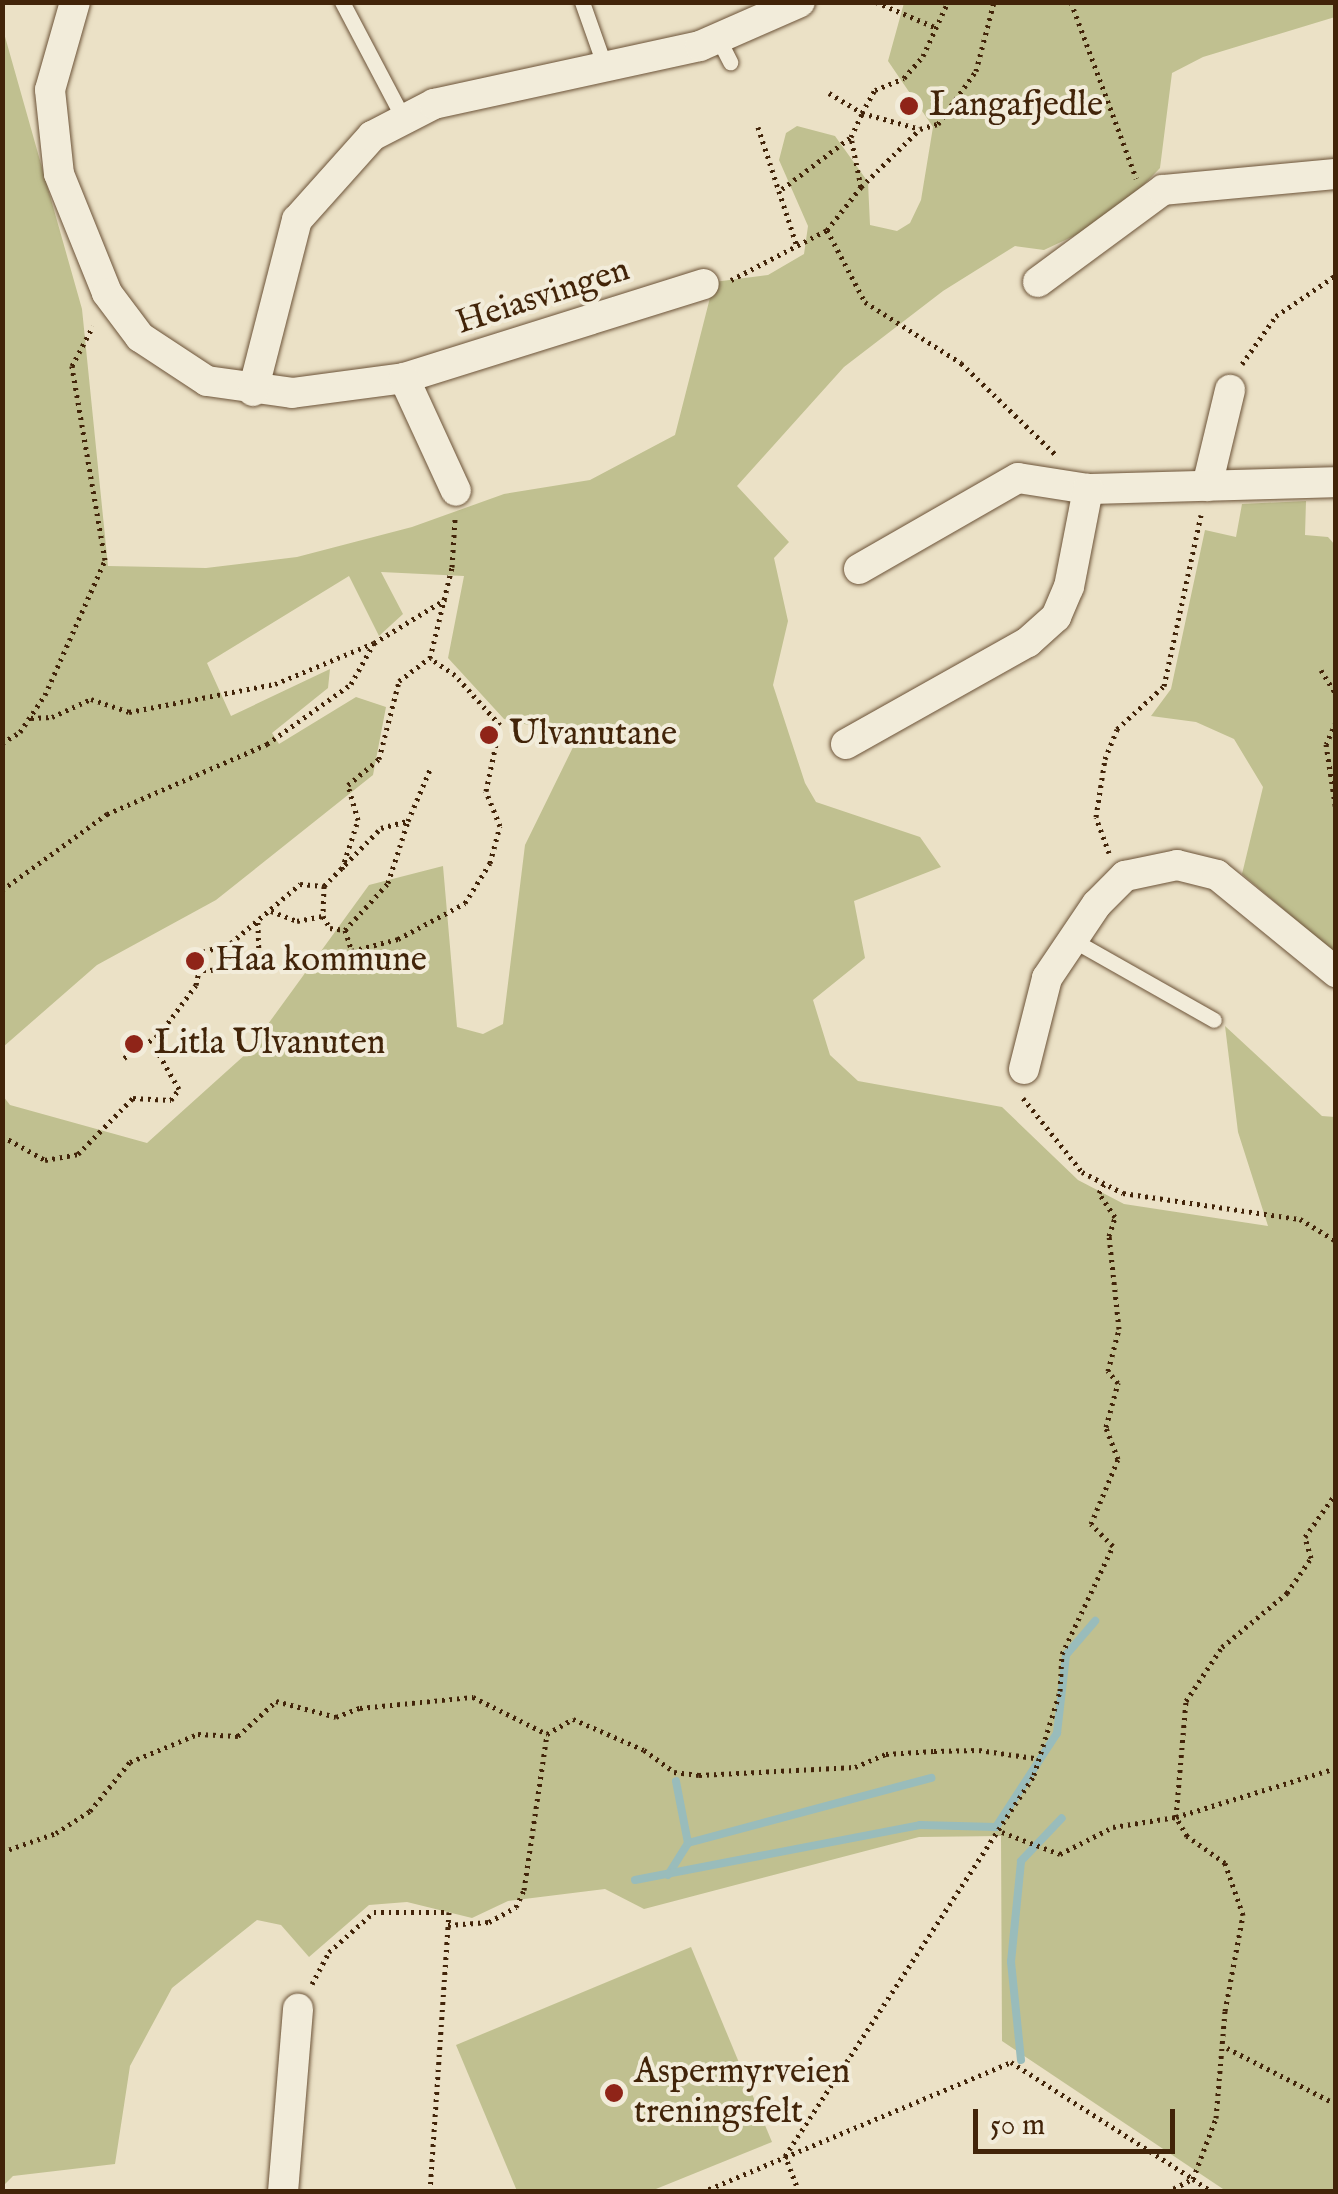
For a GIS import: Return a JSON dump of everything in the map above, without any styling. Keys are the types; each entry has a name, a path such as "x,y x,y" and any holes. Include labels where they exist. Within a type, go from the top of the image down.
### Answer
{"street":[{"name":"Heiasvingen","path":"74,2 54,60 49,116 59,174 91,259 140,337 206,381 253,391 292,393 404,378 704,284"},
{"path":"253,391 297,220 343,162 402,116 604,64 724,51 800,2"},
{"path":"1038,282 1146,199 1191,182 1336,174"},
{"path":"404,378 456,491"},
{"path":"1207,486 1230,390"},
{"path":"859,569 1005,481 1088,488 1336,482"},
{"path":"846,744 1028,642 1056,616 1068,587 1088,488"},
{"path":"1024,1069 1048,978 1071,939 1125,876 1176,865 1217,875 1336,972"},
{"path":"283,2192 298,2009"}],"lane":[{"path":"342,2 402,116"},
{"path":"582,2 604,64"},
{"path":"1071,939 1214,1020"}],"path":[{"path":"876,2 936,28"},
{"path":"780,190 851,137 875,90 904,78 923,56 948,2"},
{"path":"704,284 733,280 828,230 861,187 920,130 938,124 976,72 994,2"},
{"path":"1071,2 1120,148 1146,199"},
{"path":"829,93 862,112 920,130"},
{"path":"758,127 797,246"},
{"path":"851,137 861,187"},
{"path":"828,230 865,302 961,363 1088,488"},
{"path":"1230,390 1276,316 1336,276"},
{"path":"2,743 32,718 104,560 72,366 93,326"},
{"path":"1125,876 1096,817 1105,758 1117,730 1164,686 1207,486"},
{"path":"342,869 358,820 348,784 379,759 399,681 430,658 446,599 456,491"},
{"path":"32,718 52,717 91,699 130,712 274,684 374,643 446,599"},
{"path":"2,890 108,814 267,744 351,684 374,643"},
{"path":"345,930 352,952 398,940 465,903 490,863 500,826 486,791 500,725 454,674 430,658"},
{"path":"1322,670 1336,694"},
{"path":"1336,722 1326,744 1335,772 1329,786 1336,811"},
{"path":"345,930 388,882 431,766"},
{"path":"345,930 330,928 322,916 324,886 380,828 408,821"},
{"path":"124,1058 159,1035 203,970 203,952 231,943 300,884 324,886"},
{"path":"271,911 297,921 322,916"},
{"path":"203,970 248,969 259,955 258,921"},
{"path":"2,1136 45,1160 78,1154 132,1098 171,1100 179,1089 159,1055 159,1035"},
{"path":"1024,1069 1022,1096 1031,1112 1082,1172 1104,1184 1197,1207 1300,1219 1336,1241"},
{"path":"785,2156 1002,1832 1034,1775 1034,1758 1060,1691 1062,1654 1113,1546 1091,1524 1118,1459 1106,1427 1118,1382 1108,1370 1119,1329 1109,1236 1115,1217 1099,1192 1104,1184"},
{"path":"1166,2192 1193,2179 1216,2118 1227,2048 1225,2010 1243,1916 1225,1863 1187,1836 1176,1817 1186,1700 1222,1646 1287,1593 1311,1558 1306,1537 1336,1492"},
{"path":"2,1852 56,1833 90,1811 130,1762 198,1734 238,1736 276,1701 336,1717 360,1708 474,1697 547,1734"},
{"path":"547,1734 573,1719 644,1750 674,1772 699,1776 856,1767 886,1754 918,1752 979,1750 1034,1758"},
{"path":"448,1924 490,1922 516,1907 524,1890 547,1734"},
{"path":"1002,1832 1060,1854 1112,1826 1176,1817 1336,1768"},
{"path":"298,2009 329,1952 374,1912 449,1912 430,2192"},
{"path":"1227,2048 1336,2104"},
{"path":"702,2192 1011,2062 1212,2192"},
{"path":"785,2156 798,2192"}],"green space":[{"path":"904,3 1335,3 1335,17 1203,57 1172,73 1160,168 1131,198 1078,234 1044,250 1015,246 943,291 844,367 737,486 789,542 774,558 788,621 773,685 805,783 816,802 920,837 941,867 854,901 865,958 813,1000 830,1055 858,1081 1002,1107 1078,1180 1124,1204 1268,1226 1238,1132 1225,1026 1322,1116 1335,1117 1335,2191 1226,2191 1002,2041 1001,1836 919,1837 644,1909 605,1889 508,1901 472,1918 407,1902 369,1905 309,1957 281,1925 257,1920 172,1988 130,2066 115,2164 13,2176 3,2186 3,1096 10,1105 147,1143 247,1053 369,885 443,866 457,1027 483,1034 503,1024 525,845 578,737 504,719 448,658 464,576 381,572 403,614 379,636 349,576 207,663 231,716 330,669 328,688 272,733 279,744 356,697 386,707 373,775 216,900 97,965 3,1047 2,26 82,309 108,566 206,568 297,557 412,527 504,494 590,480 675,435 714,282 768,275 804,254 808,226 779,160 786,133 797,126 835,136 868,182 870,225 897,231 910,223 921,200 933,127 888,61"},
{"path":"1306,501 1305,535 1328,537 1335,545 1335,953 1242,874 1263,787 1234,739 1196,722 1151,716 1171,689 1205,530 1236,537 1242,504"},
{"name":"Aspermyrveien treningsfelt","path":"691,1947 772,2142 651,2191 517,2191 456,2045"}],"waterway":[{"path":"635,1880 920,1825 996,1827 1057,1733 1066,1655 1095,1621"},
{"path":"688,1843 931,1778"},
{"path":"668,1875 688,1843 676,1781"},
{"path":"1021,2060 1011,1962 1021,1861 1062,1818"}],"place":[{"name":"Langafjedle","path":"909,106"},
{"name":"Ulvanutane","path":"489,735"},
{"name":"Haa kommune","path":"195,961"},
{"name":"Litla Ulvanuten","path":"134,1044"},
{"name":"Aspermyrveien treningsfelt","path":"614,2093"}]}
